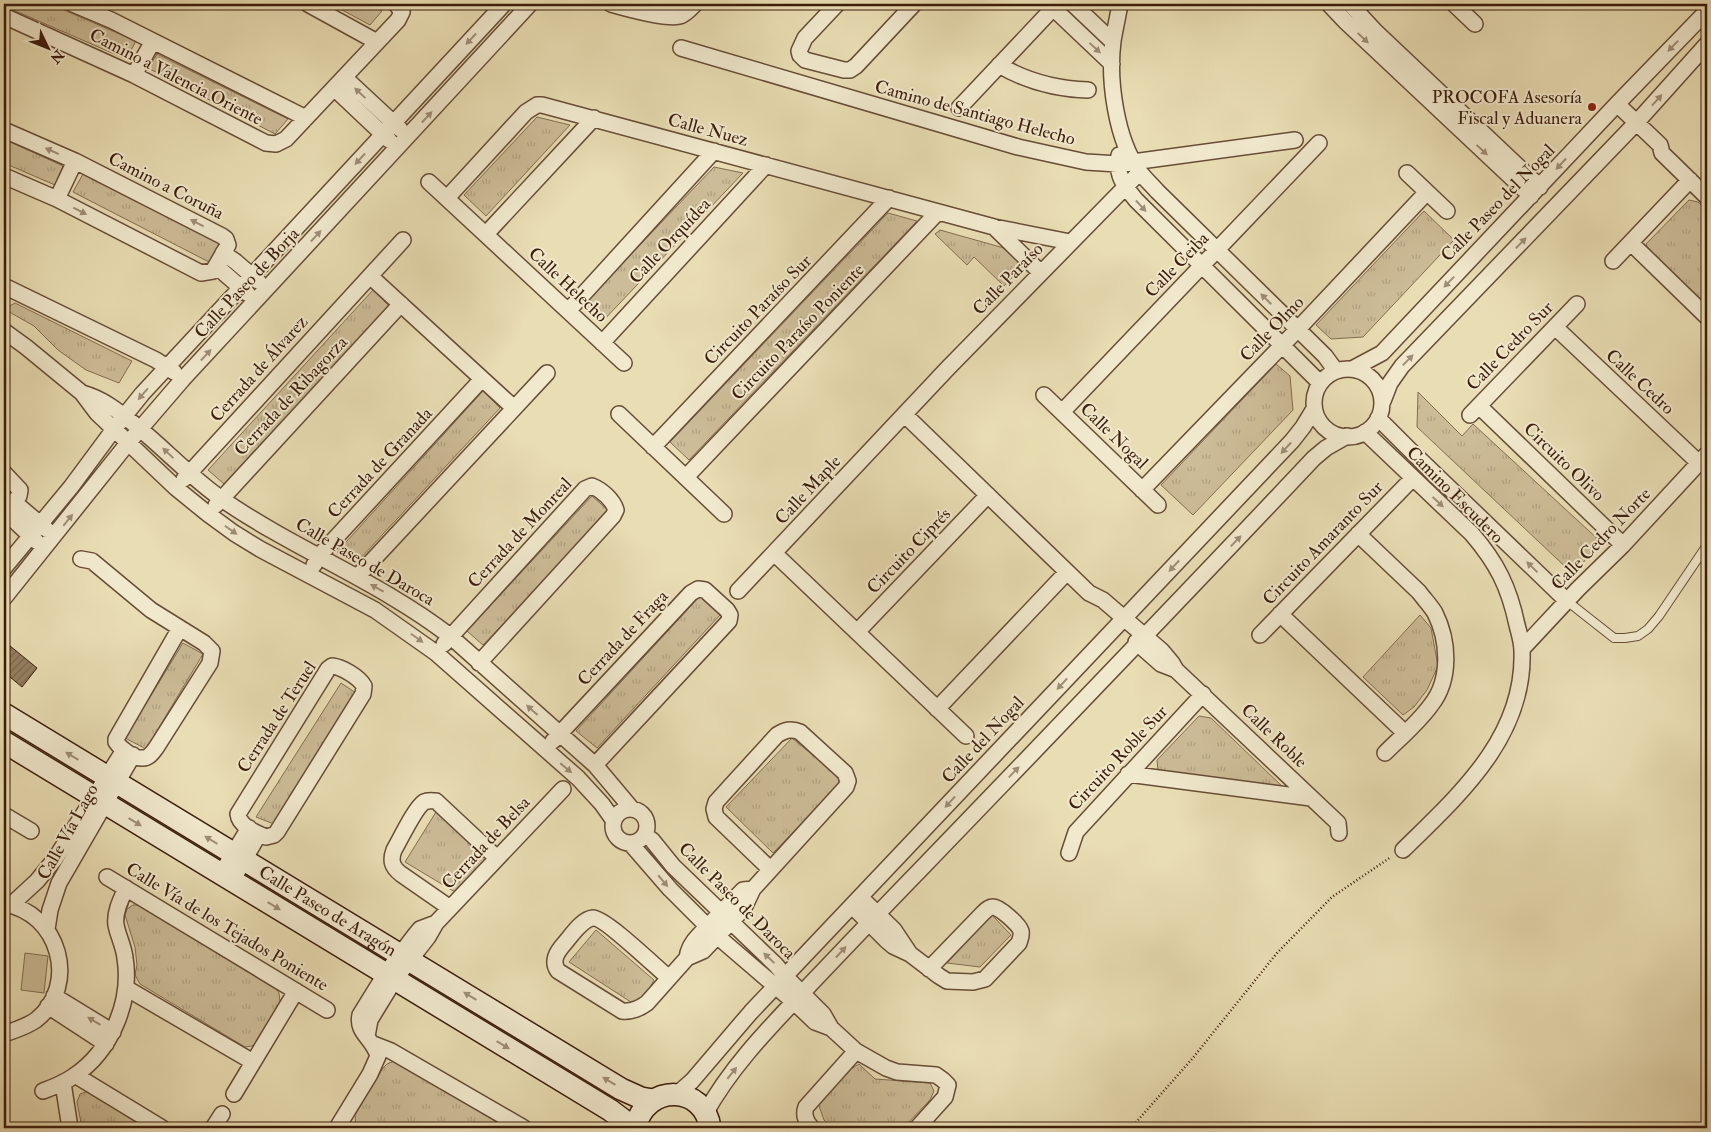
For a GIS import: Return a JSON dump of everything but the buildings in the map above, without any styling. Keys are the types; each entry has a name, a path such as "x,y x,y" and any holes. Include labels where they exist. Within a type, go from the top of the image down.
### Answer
{"street":[{"path":"73,4 111,20 306,118 400,17 402,12 396,4"},
{"path":"308,4 377,42"},
{"name":"Calle Paseo de Borja","path":"4,568 71,487 124,416 167,366 504,4"},
{"name":"Calle Paseo de Borja","path":"4,598 128,443 183,379 530,4"},
{"path":"622,6 673,17 681,16 695,4"},
{"path":"837,4 805,38 799,51 805,60 844,70 850,70 856,66 914,4"},
{"path":"1073,4 1113,42"},
{"path":"1120,4 1113,42 1114,91 1122,136 1136,167 1325,356 1336,371"},
{"path":"1329,4 1346,22 1399,62"},
{"path":"1350,4 1399,62 1535,192"},
{"path":"959,108 1054,5 1112,64"},
{"path":"1459,5 1475,24"},
{"name":"Calle Paseo del Nogal","path":"1352,369 1382,353 1707,12"},
{"name":"Camino a Valencia Oriente","path":"4,16 134,75 266,143 276,144 286,139 306,118"},
{"path":"134,75 153,41"},
{"path":"1382,401 1376,382 1361,372 1352,369 1336,371 1320,383 1316,391 1314,409 1319,420 1327,429 1335,434 1355,436 1373,426 1378,418 1382,401 1390,383 1402,366 1634,126 1707,44"},
{"name":"Camino de Santiago Helecho","path":"681,48 1018,147 1078,161 1136,167 1295,140"},
{"path":"999,65 1028,80 1072,90 1088,90"},
{"path":"339,83 403,142"},
{"name":"Calle Nuez","path":"447,198 526,112 537,105 594,118 994,227 1070,242"},
{"path":"1614,108 1634,126 1656,152 1662,153 1707,197"},
{"path":"486,234 594,118"},
{"name":"Camino a Coruña","path":"4,130 75,161 222,236 226,239 228,245 219,260"},
{"path":"1122,136 1118,171 1125,187 1147,212 1320,383"},
{"name":"Calle Ceiba","path":"1062,412 1319,143"},
{"name":"Calle Orquídea","path":"568,311 714,151"},
{"path":"57,199 75,161"},
{"name":"Calle Orquídea","path":"602,343 766,165"},
{"name":"Calle Paraíso","path":"905,415 948,368 1125,187 1136,167"},
{"path":"1407,173 1447,212"},
{"path":"4,176 57,199 201,273 212,271 219,260"},
{"path":"1613,261 1690,180"},
{"name":"Calle Helecho","path":"429,182 624,364"},
{"name":"Calle Olmo","path":"1142,490 1282,346 1427,192"},
{"name":"Circuito Paraíso Sur","path":"653,447 889,198"},
{"name":"Circuito Paraíso Poniente","path":"686,477 938,212"},
{"name":"Calle Nuez","path":"994,227 1041,272"},
{"name":"Cerrada de Álvarez","path":"176,488 403,240"},
{"path":"1630,243 1707,317"},
{"path":"219,260 252,276 266,289"},
{"path":"219,260 241,287 256,301"},
{"path":"370,276 514,408"},
{"path":"4,286 167,366 183,379"},
{"name":"Cerrada de Ribagorza","path":"208,514 401,304"},
{"name":"Calle Cedro Sur","path":"1474,411 1577,304"},
{"name":"Calle Cedro","path":"1555,327 1703,458"},
{"name":"Calle Paseo de Daroca","path":"4,331 82,393 96,413 176,488 208,514 260,549 388,618 436,653 584,785 614,821"},
{"path":"357,577 547,373"},
{"name":"Cerrada de Granada","path":"309,575 318,557 482,379"},
{"name":"Calle Paseo de Daroca","path":"82,393 106,402 222,499 318,557 399,600 450,636 595,766 632,809"},
{"name":"Calle Nogal","path":"1044,395 1158,505"},
{"name":"Calle del Nogal","path":"676,1094 692,1081 751,1012 1292,441 1303,428 1314,409"},
{"name":"Circuito Olivo","path":"1474,411 1623,545"},
{"path":"619,414 724,514"},
{"path":"905,415 1089,593 1103,600 1121,622"},
{"name":"Calle Maple","path":"738,591 905,415"},
{"name":"Camino Escudero","path":"1378,418 1567,601"},
{"name":"Camino Escudero","path":"1365,432 1472,534 1495,562 1512,603 1522,649 1514,706 1499,742 1481,767 1444,809 1403,850"},
{"path":"708,1121 713,1099 729,1076 798,997 1142,640 1314,458 1326,448 1347,436"},
{"name":"Calle Cedro Norte","path":"1522,649 1578,589 1623,545 1703,458"},
{"path":"4,473 20,490 19,496 8,509 35,529 55,536"},
{"name":"Circuito Amaranto Sur","path":"1260,635 1413,478"},
{"name":"Cerrada de Monreal","path":"436,653 585,489 592,486 598,488 614,503 616,510 613,516 479,663"},
{"name":"Circuito Ciprés","path":"856,632 988,495"},
{"path":"35,529 45,549"},
{"path":"1358,534 1419,592 1427,602 1441,628 1445,646 1446,664 1439,692 1431,705 1386,753"},
{"path":"774,553 966,736"},
{"path":"81,559 92,561 151,610 180,628 210,647 212,651 210,663 152,754 144,758 129,752 116,742 118,734 180,628"},
{"path":"937,709 1067,572"},
{"name":"Cerrada de Fraga","path":"545,750 691,593 698,589 705,590 727,610 730,615 728,621 595,766"},
{"path":"388,618 399,600"},
{"path":"1280,614 1405,733"},
{"name":"Calle Roble","path":"1121,622 1142,640 1162,664 1176,670 1203,694 1338,823 1339,833"},
{"name":"Cerrada de Teruel","path":"332,666 339,668 358,679 364,686 362,694 277,832 270,837 266,837 254,831 239,820 238,814 328,669 332,666"},
{"name":"Circuito Roble Sur","path":"1069,853 1076,832 1203,694"},
{"name":"Calle Paseo de Aragón","path":"4,714 621,1088 640,1098 653,1100"},
{"path":"669,978 610,926 598,919 588,920 582,925 561,948 554,960 558,971 622,1011 629,1012 640,1008 669,978 687,958 693,941 712,931 726,917 744,908 753,888 843,792 848,781 845,773 800,732 789,729 778,735 716,802 714,809 716,817 770,869"},
{"name":"Calle Paseo de Aragón","path":"4,742 610,1110 634,1128"},
{"name":"Calle Vía Lago","path":"7,905 37,881 55,859 99,800 129,752"},
{"path":"1128,774 1311,798"},
{"name":"Cerrada de Belsa","path":"338,1128 377,1062 378,1056 370,1040 360,1030 360,1015 405,957 428,937 436,923 563,789"},
{"name":"Calle Vía Lago","path":"47,930 50,910 59,883 99,800"},
{"path":"450,908 401,874 394,868 392,863 394,850 423,803 429,800 436,801 497,858"},
{"path":"632,809 646,818 647,824 645,835 637,842 631,844 617,837 614,832 614,821 621,812 632,809"},
{"path":"5,819 31,831"},
{"path":"226,877 254,831"},
{"name":"Calle Paseo de Daroca","path":"645,835 652,840 673,866 776,965 780,982"},
{"name":"Calle Paseo de Daroca","path":"631,844 670,890 712,931 798,997 815,1022 831,1028 856,1051 886,1068 897,1072 936,1075 943,1080 948,1085 945,1097 917,1128"},
{"name":"Calle Vía de los Tejados Poniente","path":"107,877 327,1010"},
{"path":"43,1091 69,1079 95,1058 109,1038 120,1015 126,988 126,958 116,924 117,911 126,888"},
{"path":"856,902 873,918 893,946 910,954 929,969 947,981 973,982 985,979 1019,943 1021,936 1018,926 1000,909 991,908 983,913 929,969"},
{"path":"4,1034 21,1029 36,1019 51,1001 59,980 60,962 56,945 47,930 37,919 25,910 7,905"},
{"path":"126,988 253,1062"},
{"path":"234,1094 296,991"},
{"path":"51,1001 109,1038"},
{"path":"370,1040 524,1128"},
{"path":"812,1128 805,1118 804,1112 806,1107 856,1051"},
{"path":"69,1079 70,1128"},
{"path":"69,1079 162,1128"},
{"path":"634,1128 644,1108 653,1100 664,1095 676,1094 688,1097 698,1104 708,1121"},
{"path":"213,1128 222,1114"}],"lane":[{"path":"1567,601 1614,638 1638,636 1648,629 1660,616 1707,545"}],"path":[{"path":"1131,1128 1192,1059 1290,939 1332,897 1403,850"}],"green space":[{"path":"4,4 50,4 136,41 126,59 4,6"},
{"path":"331,4 369,4 382,11 370,25"},
{"path":"157,54 288,119 275,134 148,68"},
{"path":"537,117 570,125 486,216 464,195"},
{"path":"4,139 63,166 55,185 4,163"},
{"path":"714,167 743,173 601,323 583,305"},
{"path":"83,174 220,244 209,262 73,192"},
{"path":"1689,200 1698,202 1707,211 1707,307 1649,252 1646,244"},
{"path":"1424,211 1454,240 1363,337 1331,339 1316,325"},
{"path":"888,213 917,221 689,460 670,442"},
{"path":"940,230 1004,248 1023,266 1004,286 974,257 967,265 935,234"},
{"path":"373,290 389,306 224,484 208,470"},
{"path":"15,303 132,361 119,383 86,370 58,350 34,326 4,309"},
{"path":"1276,364 1290,376 1293,410 1193,515 1161,485"},
{"path":"483,391 500,408 358,561 337,552"},
{"path":"1418,392 1462,436 1473,424 1601,542 1573,574 1417,427"},
{"path":"592,496 609,511 483,645 467,631"},
{"path":"700,596 721,614 597,748 576,731"},
{"path":"1420,615 1431,628 1438,666 1427,690 1414,707 1403,715 1363,677"},
{"path":"183,643 203,654 146,749 125,738"},
{"path":"341,683 356,693 274,824 256,817"},
{"path":"1199,716 1211,718 1285,789 1158,770 1157,760"},
{"path":"792,738 843,780 773,853 726,807"},
{"path":"436,812 488,859 455,892 405,862"},
{"path":"133,905 138,905 277,990 280,1002 257,1043 245,1047 140,984 135,975 137,965 135,947 125,915 127,909"},
{"path":"992,915 1011,935 980,967 947,963"},
{"path":"596,930 654,980 647,993 634,1004 569,962"},
{"path":"25,953 48,956 44,993 21,990"},
{"path":"394,1061 507,1128 356,1128 355,1115 383,1068"},
{"path":"859,1064 875,1079 930,1083 934,1091 930,1100 903,1128 834,1128 824,1120 818,1103 851,1069"},
{"path":"88,1091 145,1128 82,1128 77,1102 80,1094"}],"place":[{"name":"PROCOFA Asesoría Fiscal y Aduanera","path":"1592,107"}]}
